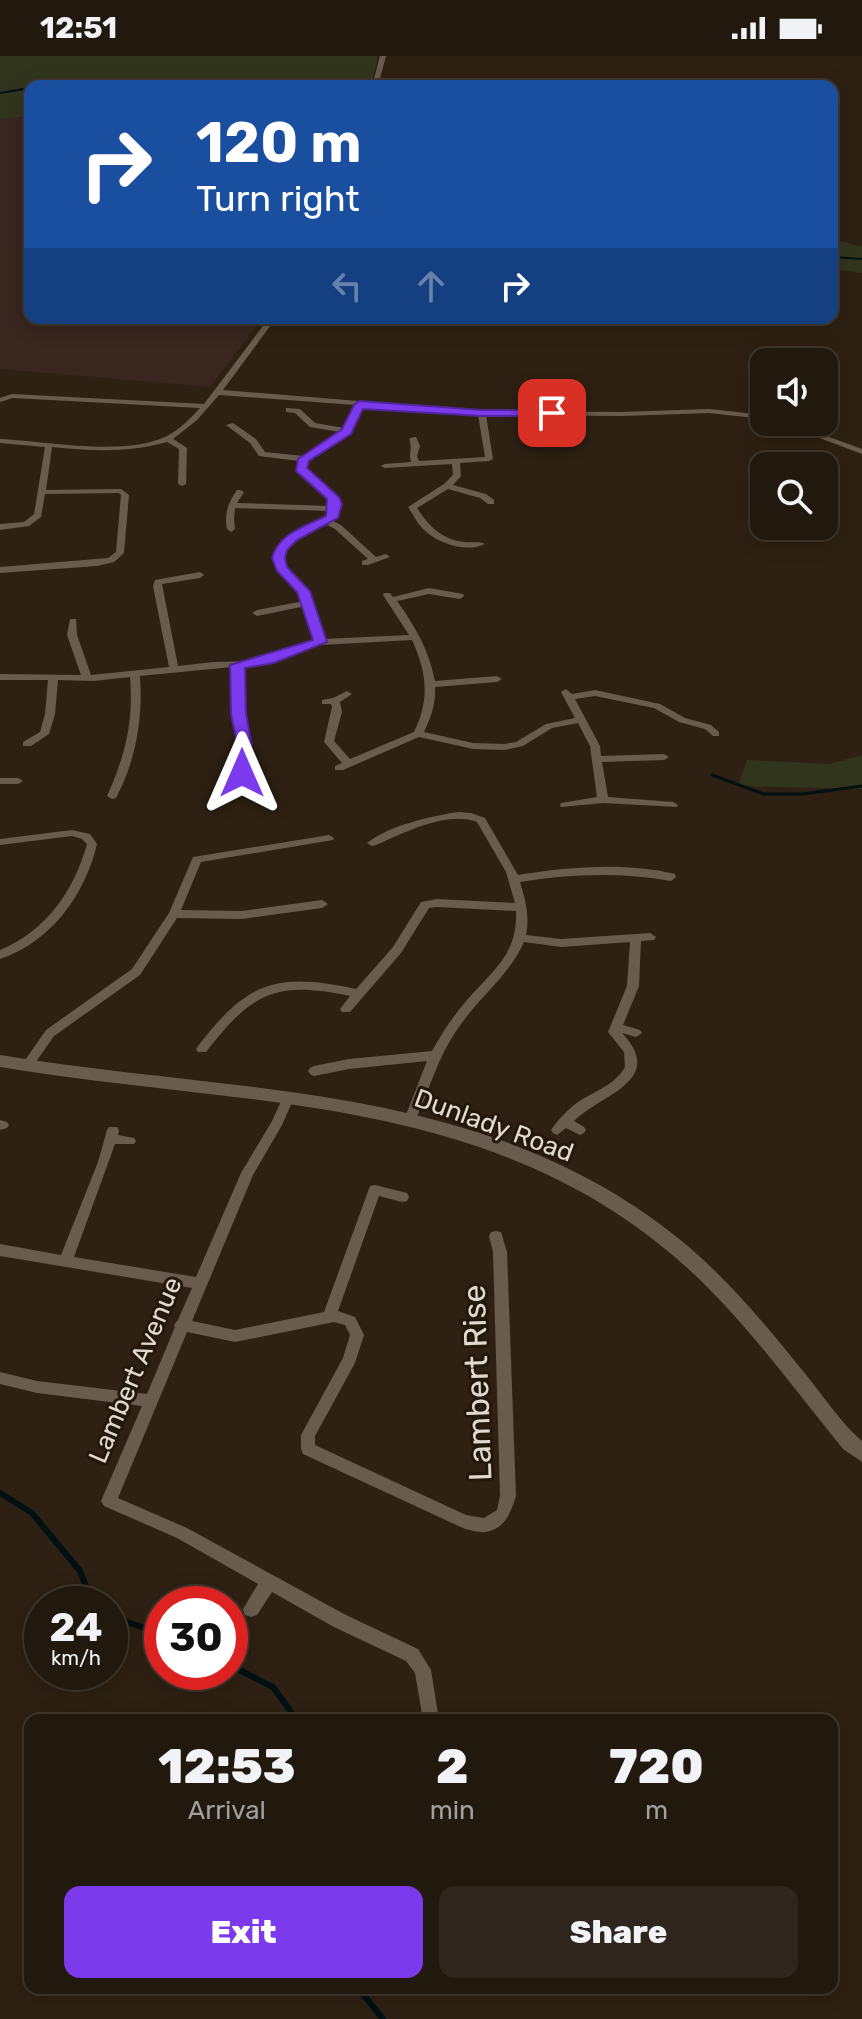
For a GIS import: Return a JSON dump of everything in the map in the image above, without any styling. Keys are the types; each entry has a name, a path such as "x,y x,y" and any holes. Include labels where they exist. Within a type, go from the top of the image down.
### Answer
{"street":[{"path":"377,80 383,56"},
{"path":"0,441 126,446 168,439 204,406 268,324"},
{"path":"215,392 482,413 709,411 750,415"},
{"path":"0,400 12,396 204,406"},
{"path":"320,642 303,591 281,568 278,558 281,549 292,538 327,522 334,509 333,497 301,468 304,459 347,431 359,405"},
{"path":"296,410 313,425 347,431"},
{"path":"385,466 489,459 482,413"},
{"path":"231,429 253,441 262,454 304,459"},
{"path":"819,436 862,452"},
{"path":"403,442 415,438 413,456 416,464"},
{"path":"168,439 183,448 185,482"},
{"path":"0,527 19,526 35,519 43,492 49,444"},
{"path":"456,462 457,476 447,486 412,507 422,523 441,537 474,548"},
{"path":"447,486 488,497"},
{"path":"219,531 236,530 228,518 238,489 252,493"},
{"path":"0,570 97,563 111,560 120,553 125,495 121,491 43,492"},
{"path":"232,505 334,509"},
{"path":"327,522 338,527 369,561 386,557"},
{"path":"174,668 158,582 203,575"},
{"path":"418,734 429,706 431,684 416,637 389,598 429,591 463,596"},
{"path":"253,611 309,603"},
{"path":"73,621 72,635 87,678"},
{"path":"0,677 87,678 174,668 237,665 269,660 320,642 416,637"},
{"path":"237,665 238,714 245,745 237,775 254,774"},
{"path":"112,796 126,768 136,728 135,674"},
{"path":"27,744 44,734 50,714 53,679"},
{"path":"431,684 502,679"},
{"path":"603,800 595,746 567,694 595,693 657,706 682,720 713,728"},
{"path":"347,694 330,702 338,713 329,742 344,766 418,734 473,746 504,747 519,744 549,726 580,720"},
{"path":"599,759 664,757"},
{"path":"0,781 18,781"},
{"path":"565,805 603,800 677,805"},
{"path":"372,843 424,823 474,815 481,820 514,879 520,907 520,938 513,960 456,1021 437,1055 410,1120"},
{"path":"0,842 72,833 86,836 92,844 75,885 53,919 29,941 0,955"},
{"path":"27,1066 50,1033 136,972 174,914 199,857 317,846 329,838"},
{"path":"514,879 556,873 665,872"},
{"path":"346,1009 397,950 425,905 520,907"},
{"path":"174,914 222,916 315,909"},
{"path":"580,1130 561,1126 580,1107 611,1091 630,1069 633,1060 630,1051 614,1032 633,986 636,937"},
{"path":"520,938 561,943 650,937"},
{"path":"202,1049 243,1000 307,983 358,994"},
{"path":"617,1027 636,1033"},
{"path":"314,1071 349,1064 437,1055"},
{"name":"Dunlady Road","path":"0,1061 369,1109 410,1120 556,1171 644,1222 709,1276 850,1443 862,1453"},
{"name":"Lambert Avenue","path":"288,1098 278,1122 247,1173 109,1501 182,1533 416,1659 423,1670 430,1714"},
{"path":"66,1260 112,1134 130,1141"},
{"path":"181,1325 235,1336 329,1317 375,1190 402,1197"},
{"name":"Lambert Rise","path":"329,1317 340,1316 350,1321 357,1335 350,1359 308,1435 308,1449 465,1522 479,1525 492,1523 506,1509 508,1496 508,1251 496,1236"},
{"path":"0,1250 199,1283"},
{"path":"0,1378 49,1391 102,1393 149,1401"},
{"path":"251,1609 269,1582"}],"shaded area":[{"path":"24,117 24,324 258,324 210,387 0,369 0,119"}],"green space":[{"path":"0,56 378,56 372,80 24,80 24,117 0,119"},
{"path":"838,241 862,247 862,273 838,270"},
{"path":"862,755 862,789 738,786 747,760 830,764"}],"waterway":[{"path":"0,93 24,89"},
{"path":"838,257 862,259"},
{"path":"712,775 764,794 803,794 862,786"},
{"path":"0,1493 32,1513 80,1571 86,1586"},
{"path":"128,1622 144,1628"},
{"path":"248,1674 273,1687 293,1714"},
{"path":"363,1994 383,2019"}],"route":[{"path":"242,773 240,760 245,745 238,714 237,665 269,660 320,642 303,591 281,568 278,558 281,549 292,538 332,518 333,497 301,468 304,459 347,431 359,405 500,414 552,413"}]}
